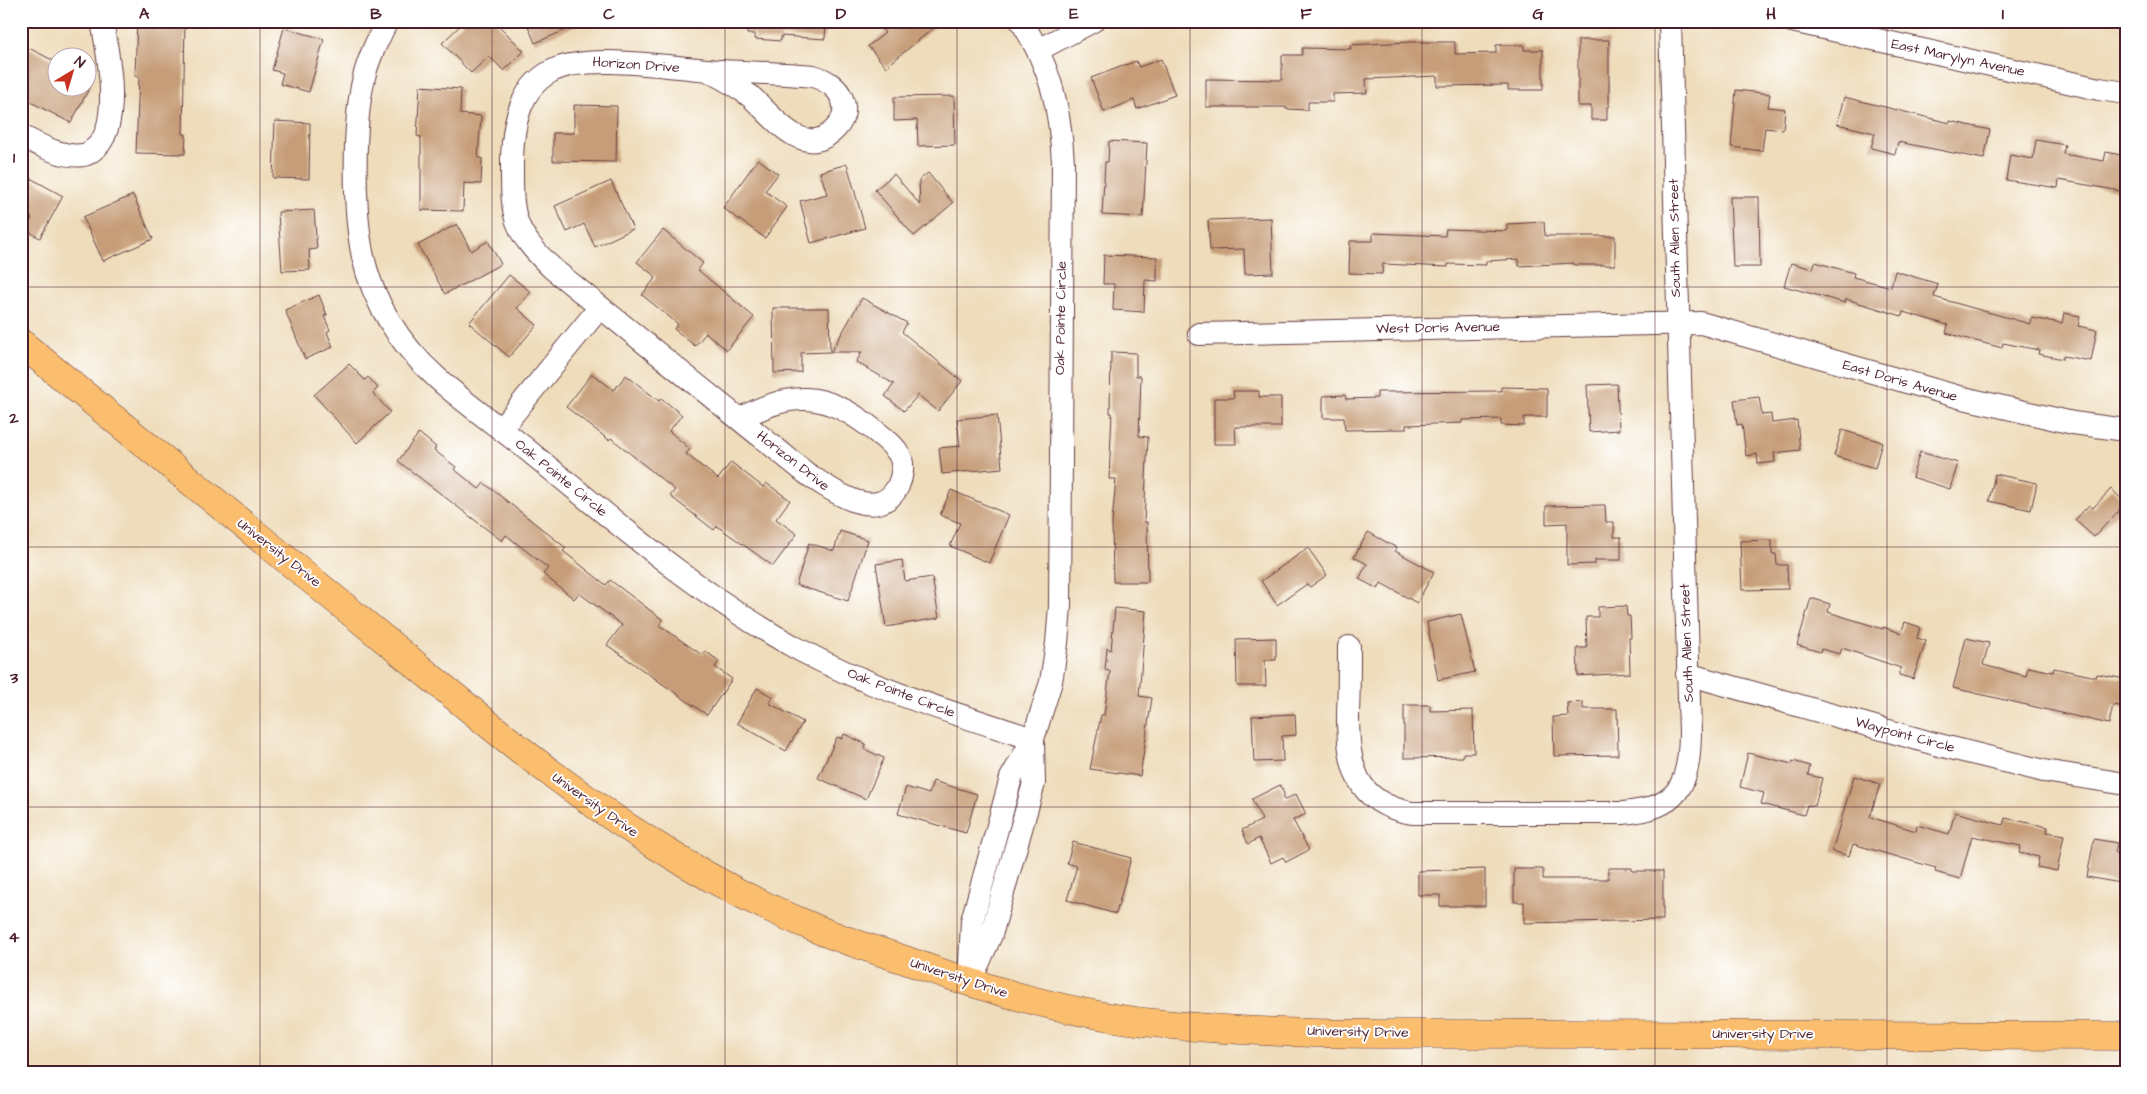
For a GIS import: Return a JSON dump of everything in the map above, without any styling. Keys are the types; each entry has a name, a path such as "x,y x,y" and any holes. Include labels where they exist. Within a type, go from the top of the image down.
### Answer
{"main road":[{"name":"University Drive","path":"21,343 498,732 562,783 609,817 655,847 758,902 819,930 970,984 1077,1010 1150,1023 1296,1032 2126,1036"}],"street":[{"path":"21,136 51,150 69,155 85,156 99,146 108,128 111,110 102,21"},
{"name":"Oak Pointe Circle","path":"387,21 371,54 360,98 357,186 360,235 364,259 380,304 405,346 430,372 603,512 708,592 757,626 854,677 905,697 1033,739"},
{"name":"Oak Pointe Circle","path":"970,984 972,921 1011,778 1033,739 1051,682 1060,606 1061,133 1052,83 1038,50 1022,21"},
{"path":"1038,50 1092,21"},
{"name":"South Allen Street","path":"1349,647 1348,724 1351,762 1355,776 1371,796 1395,810 1412,813 1623,813 1643,811 1659,805 1672,798 1680,788 1690,761 1670,21"},
{"name":"East Marylyn Avenue","path":"1792,21 2100,89 2126,92"},
{"name":"Horizon Drive","path":"707,70 735,85 790,133 803,140 812,141 826,137 840,123 843,100 840,93 825,79 796,74 707,70 588,61 567,64 548,72 540,79 527,95 517,113 512,136 512,200 517,226 539,256 806,473 851,501 870,503 885,499 896,489 900,481 902,465 895,449 859,419 832,404 805,399 786,400 770,403 740,419"},
{"path":"501,428 600,307"},
{"name":"West Doris Avenue","path":"1198,334 1678,322"},
{"name":"East Doris Avenue","path":"1678,322 1701,323 1959,398 2073,423 2126,430"},
{"name":"Waypoint Circle","path":"1687,674 1935,744 2044,771 2126,784"}],"building":[{"path":"137,21 185,21 183,134 186,134 185,154 136,153 139,77 135,76"},
{"path":"465,21 494,21 524,51 504,71 489,56 471,73 442,43"},
{"path":"526,21 587,21 535,43"},
{"path":"747,21 826,21 825,39 781,36 781,41 755,39 755,34 747,34"},
{"path":"875,21 942,21 886,67 868,46 885,33"},
{"path":"284,28 324,39 309,92 280,84 283,73 272,70"},
{"path":"1578,40 1609,40 1609,106 1607,107 1607,120 1591,120 1591,106 1578,106"},
{"path":"1455,42 1455,54 1496,53 1496,45 1524,45 1524,50 1543,50 1543,90 1508,90 1508,85 1437,86 1437,76 1366,79 1367,93 1333,94 1333,102 1308,102 1308,110 1286,109 1286,107 1206,107 1206,79 1282,80 1282,55 1302,55 1302,48 1351,49 1350,45"},
{"path":"21,44 48,58 48,98 84,98 71,123 21,97"},
{"path":"1161,59 1175,95 1137,109 1134,100 1104,112 1091,78 1136,61 1139,67"},
{"path":"420,86 461,89 460,114 481,116 478,158 482,158 481,184 464,183 463,211 421,210 421,137 417,136"},
{"path":"1736,90 1770,94 1768,107 1785,109 1783,130 1765,128 1762,151 1731,147"},
{"path":"954,96 955,145 918,146 917,120 894,121 894,97"},
{"path":"1844,97 1950,123 1950,121 1990,130 1984,159 1898,142 1895,154 1871,148 1875,133 1837,124"},
{"path":"574,105 617,106 616,162 553,161 553,133 574,133"},
{"path":"275,121 310,123 309,179 273,178"},
{"path":"2036,140 2065,145 2063,154 2104,161 2106,152 2126,156 2126,192 2059,180 2058,188 2006,180 2010,155 2033,159"},
{"path":"1109,141 1147,143 1143,217 1102,215 1105,162 1108,162"},
{"path":"758,159 778,174 765,191 787,207 765,238 723,208"},
{"path":"847,164 865,228 811,243 800,201 827,194 820,172"},
{"path":"21,173 63,196 40,238 26,230 32,218 21,212"},
{"path":"928,173 953,203 914,236 875,190 894,174 920,205 919,180"},
{"path":"611,181 633,229 595,247 584,224 567,232 555,206"},
{"path":"133,195 153,239 103,261 83,217"},
{"path":"1730,197 1759,197 1760,267 1733,267"},
{"path":"314,210 317,249 309,250 310,270 282,271 278,212"},
{"path":"1271,218 1273,273 1245,274 1244,249 1210,250 1208,220"},
{"path":"1544,222 1545,236 1615,236 1615,265 1574,265 1574,263 1519,266 1519,259 1486,261 1486,265 1448,264 1448,267 1383,264 1382,274 1349,273 1350,241 1373,241 1373,233 1445,236 1446,229 1507,231 1507,224"},
{"path":"457,224 471,251 488,241 501,264 445,294 418,245"},
{"path":"663,230 703,263 698,270 754,317 727,350 706,333 695,346 674,329 678,324 642,295 656,277 637,262"},
{"path":"1104,255 1157,257 1157,281 1145,280 1144,312 1113,310 1114,284 1103,284"},
{"path":"1815,262 1854,273 1853,277 1891,287 1895,271 1938,284 1934,297 2030,324 2031,318 2062,323 2064,313 2080,316 2078,326 2097,330 2091,361 2063,356 2063,359 2038,354 2039,350 2003,343 2002,348 1946,333 1948,325 1903,312 1902,316 1846,299 1845,303 1784,286 1791,263 1813,269"},
{"path":"509,275 531,292 517,308 537,325 509,357 469,323"},
{"path":"319,295 327,315 324,316 330,330 327,332 333,347 305,359 285,310"},
{"path":"862,298 907,323 902,332 962,381 938,411 918,395 904,411 885,396 894,384 856,362 862,352 831,352"},
{"path":"773,308 829,308 830,352 801,353 801,372 774,373"},
{"path":"1111,352 1136,353 1136,376 1141,376 1139,436 1148,437 1144,522 1147,522 1148,582 1113,582 1112,522 1116,479 1109,479 1112,413 1110,413"},
{"path":"349,364 365,380 368,377 378,388 373,393 390,412 357,443 314,395"},
{"path":"592,374 614,390 626,375 659,401 661,398 682,415 669,431 690,449 686,454 718,479 731,462 763,487 766,483 790,500 776,519 797,534 773,566 717,526 714,530 670,496 675,490 611,438 609,440 566,407"},
{"path":"1617,384 1619,430 1589,432 1587,385"},
{"path":"1501,387 1547,388 1547,417 1524,417 1524,426 1501,425 1501,419 1462,420 1462,423 1406,425 1406,429 1345,430 1344,418 1323,418 1323,396 1345,395 1346,399 1377,398 1377,392 1501,391"},
{"path":"1233,391 1259,391 1259,397 1281,397 1281,427 1235,427 1236,444 1214,444 1214,398 1234,398"},
{"path":"1759,397 1762,415 1771,414 1772,423 1797,420 1800,450 1774,453 1775,462 1758,464 1757,454 1746,456 1742,424 1737,425 1734,400"},
{"path":"997,415 1002,468 942,474 939,448 960,446 957,419"},
{"path":"1842,430 1882,442 1875,468 1834,456"},
{"path":"419,433 436,447 434,450 456,467 454,469 479,489 484,483 566,548 563,551 606,585 610,580 663,620 659,625 702,655 705,651 719,661 715,667 732,679 707,715 607,645 622,625 579,593 574,599 543,574 548,568 506,535 502,541 398,461"},
{"path":"1920,452 1958,463 1950,489 1912,477"},
{"path":"1995,474 2037,483 2031,510 1989,501"},
{"path":"2111,489 2126,503 2094,537 2075,520 2089,505 2093,508"},
{"path":"951,490 1009,515 989,563 950,546 960,523 940,515"},
{"path":"1605,505 1606,522 1614,522 1614,537 1621,537 1621,560 1595,560 1595,564 1567,565 1567,523 1546,524 1546,506"},
{"path":"840,531 868,540 848,601 796,585 809,543 834,551"},
{"path":"1368,532 1397,548 1395,551 1434,572 1417,603 1381,583 1378,589 1359,579 1367,564 1354,557"},
{"path":"1772,540 1772,554 1776,554 1777,565 1787,565 1788,589 1742,590 1740,541"},
{"path":"1308,548 1327,575 1310,587 1307,584 1277,605 1261,581"},
{"path":"902,560 905,581 932,577 939,618 886,627 876,564"},
{"path":"1811,598 1830,604 1828,612 1883,629 1883,627 1901,633 1905,622 1920,627 1917,638 1926,641 1913,679 1899,675 1901,668 1842,648 1840,654 1821,649 1820,652 1797,645"},
{"path":"1626,606 1627,616 1630,616 1630,673 1578,676 1577,648 1587,648 1586,617 1598,617 1598,607"},
{"path":"1115,608 1146,611 1139,696 1152,698 1140,776 1090,769 1101,715 1104,715 1110,671 1105,670 1107,648 1111,650"},
{"path":"1461,614 1475,672 1438,680 1427,622"},
{"path":"1276,638 1276,660 1265,660 1266,686 1237,686 1236,639"},
{"path":"1966,638 1989,643 1983,665 2026,676 2028,667 2053,672 2054,668 2096,677 2097,674 2126,679 2126,707 2113,705 2109,724 1953,688"},
{"path":"757,688 773,697 769,703 803,722 786,751 737,723"},
{"path":"1583,702 1583,709 1617,709 1618,755 1554,756 1553,717 1568,716 1567,703"},
{"path":"1404,705 1430,705 1430,711 1473,710 1474,753 1463,753 1463,757 1404,758"},
{"path":"1295,714 1296,735 1282,736 1283,761 1254,762 1252,716"},
{"path":"844,734 866,744 864,749 884,758 866,799 818,778 837,737 842,739"},
{"path":"1748,753 1792,764 1793,761 1810,766 1808,775 1822,778 1815,806 1807,805 1804,815 1761,804 1764,793 1740,787"},
{"path":"1854,776 1880,784 1870,817 1916,831 1917,825 1949,834 1955,812 2003,825 2005,818 2048,827 2047,832 2064,835 2057,871 2037,867 2039,857 2019,853 2021,846 1972,836 1960,879 1935,872 1936,868 1853,844 1849,856 1832,851"},
{"path":"933,781 977,794 966,833 898,814 906,787 929,794"},
{"path":"1280,785 1284,794 1284,800 1296,794 1306,814 1293,820 1309,850 1286,862 1283,857 1271,863 1259,838 1248,844 1242,830 1262,820 1252,799"},
{"path":"2094,839 2117,843 2115,853 2126,855 2126,884 2087,877"},
{"path":"1073,842 1131,858 1116,914 1067,900 1077,866 1067,863"},
{"path":"1608,868 1632,868 1632,871 1663,871 1663,920 1524,923 1524,902 1514,902 1514,869 1543,869 1543,879 1608,879"},
{"path":"1485,869 1485,906 1440,906 1440,895 1418,895 1418,871"}]}
